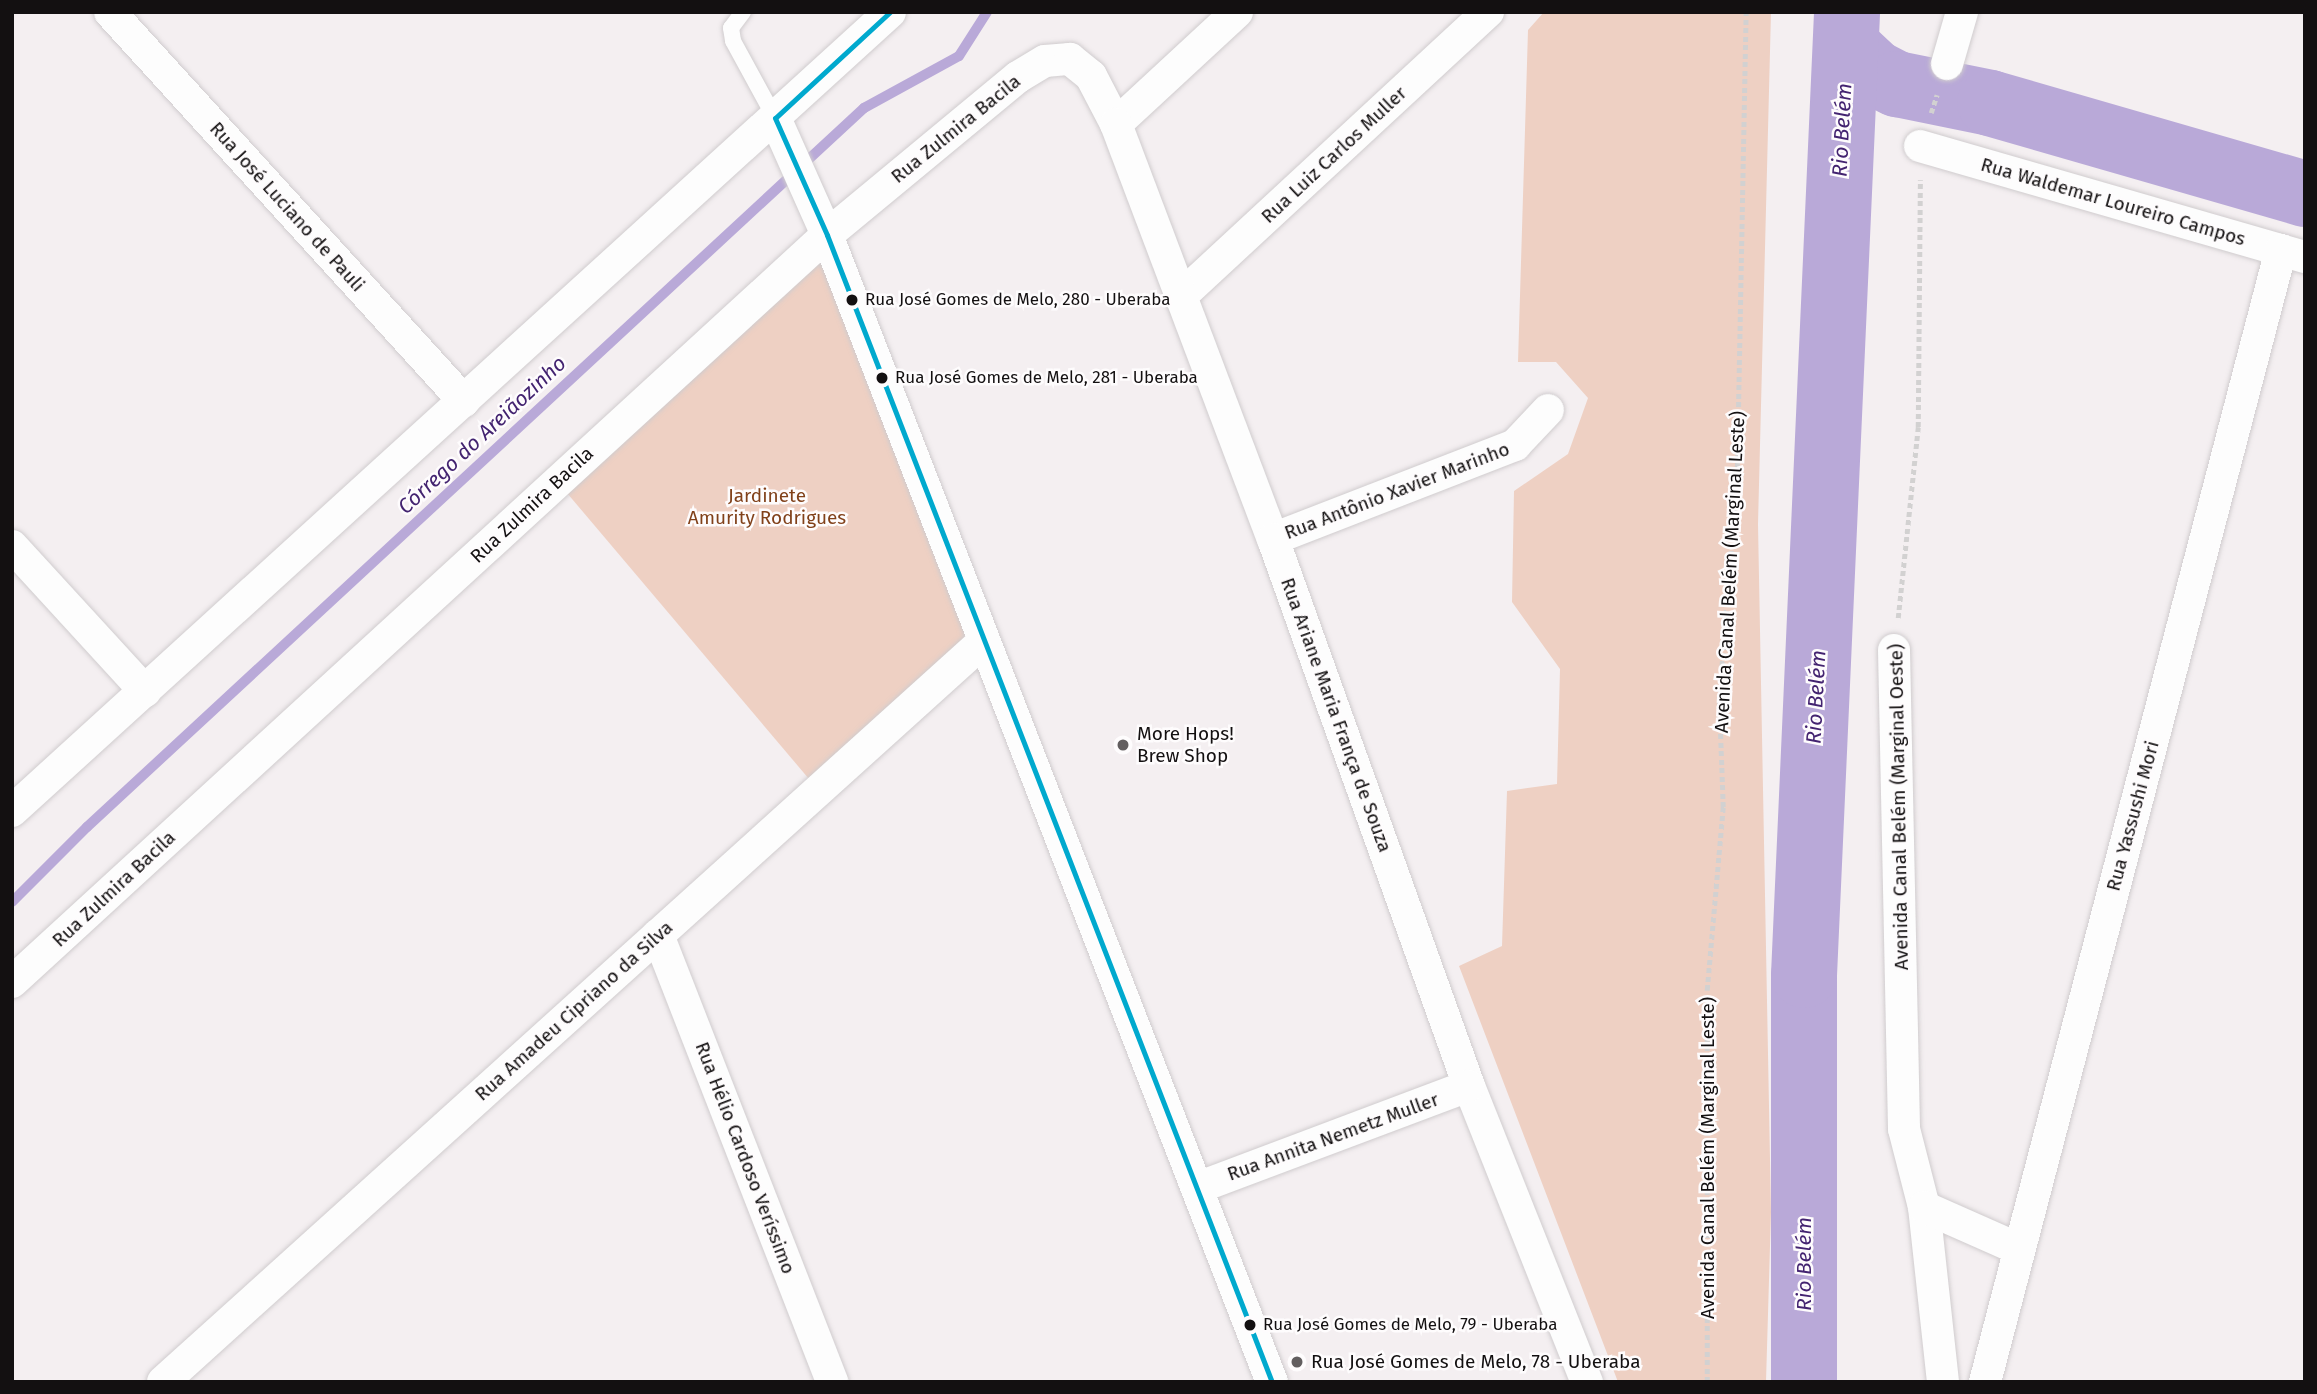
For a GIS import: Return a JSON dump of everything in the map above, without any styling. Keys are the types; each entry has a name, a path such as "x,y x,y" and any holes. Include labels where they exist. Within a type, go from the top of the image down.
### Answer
{"street":[{"name":"Rua José Luciano de Pauli","path":"110,12 464,401"},
{"path":"12,811 890,12"},
{"path":"1116,124 1237,12"},
{"name":"Rua Luiz Carlos Muller","path":"1180,297 1488,12"},
{"path":"1947,64 1962,12"},
{"name":"Rua Ariane Maria França de Souza","path":"1070,59 1091,76 1116,124 1273,539 1469,1086 1587,1382"},
{"name":"Rua Zulmira Bacila","path":"12,982 827,235 1018,77 1045,61 1070,59"},
{"path":"775,118 827,235 1272,1382"},
{"name":"Rua Waldemar Loureiro Campos","path":"1920,146 2293,254"},
{"name":"Rua Yassushi Mori","path":"1985,1382 2019,1249 2293,254"},
{"name":"Rua Antônio Xavier Marinho","path":"1273,539 1515,445 1548,410"},
{"path":"12,546 145,691"},
{"name":"Rua Amadeu Cipriano da Silva","path":"163,1382 984,641"},
{"name":"Avenida Canal Belém (Marginal Oeste)","path":"1894,650 1904,1129 1924,1207 1942,1382"},
{"name":"Rua Hélio Cardoso Veríssimo","path":"658,935 832,1382"},
{"name":"Rua Annita Nemetz Muller","path":"1197,1188 1469,1086"},
{"path":"1924,1207 2019,1249"}],"lane":[{"path":"743,12 731,29 733,41 775,118"}],"path":[{"name":"Avenida Canal Belém (Marginal Leste)","path":"1707,1382 1707,990 1723,807 1719,700 1737,475 1746,12"},
{"name":"Avenida Canal Belém (Marginal Oeste)","path":"1894,650 1918,427 1920,146 1947,64"}],"green space":[{"path":"1544,12 1771,12 1758,524 1771,1212 1766,1382 1618,1382 1459,966 1502,946 1507,791 1557,784 1560,669 1512,602 1514,491 1568,454 1588,398 1556,362 1518,362 1528,30"},
{"name":"Jardinete Amurity Rodrigues","path":"825,257 970,634 809,779 567,493"}],"waterway":[{"name":"Córrego do Areiãozinho","path":"12,902 87,827 864,108 959,56 987,12"},
{"name":"Rio Belém","path":"1804,1382 1804,975 1847,12"},
{"path":"1847,47 1875,73 1897,84 1990,103 2305,194"}],"transit line":[{"path":"890,12 775,118 827,235 1272,1382"}],"place":[{"name":"Rua José Gomes de Melo, 280 - Uberaba","path":"852,300"},
{"name":"Rua José Gomes de Melo, 281 - Uberaba","path":"882,378"},
{"name":"More Hops! Brew Shop","path":"1123,745"},
{"name":"Rua José Gomes de Melo, 79 - Uberaba","path":"1250,1325"},
{"name":"Rua José Gomes de Melo, 78 - Uberaba","path":"1297,1362"}]}
